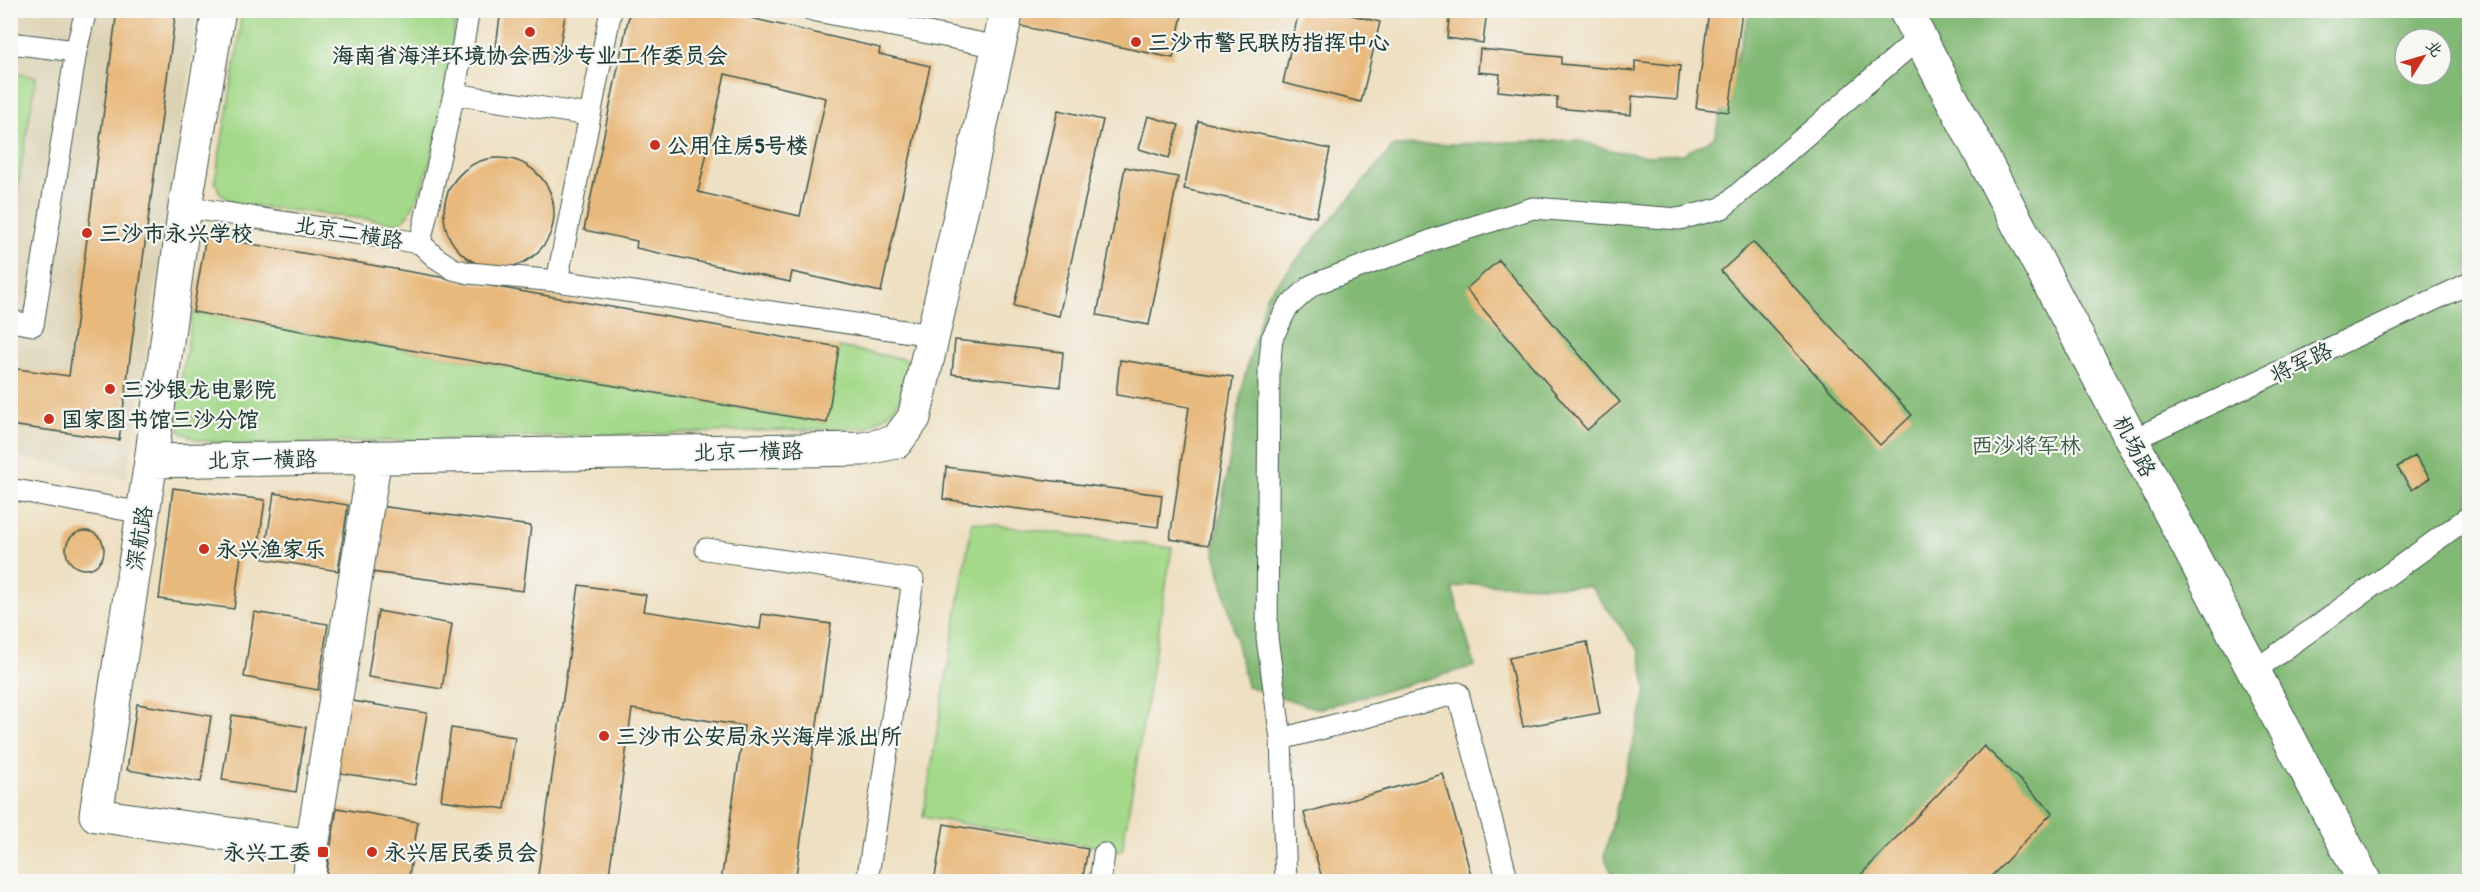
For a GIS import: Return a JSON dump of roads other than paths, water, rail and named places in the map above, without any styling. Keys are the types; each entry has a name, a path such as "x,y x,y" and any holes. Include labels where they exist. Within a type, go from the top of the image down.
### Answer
{"street":[{"name":"深航路","path":"219,10 185,207 151,461 96,815 312,846"},
{"name":"北京一横路","path":"151,461 863,449 897,442 914,418 1007,10"},
{"name":"机场路","path":"1912,24 2365,882"},
{"path":"308,882 375,457"}],"lane":[{"path":"10,321 33,325 76,51 86,10"},
{"name":"北京二横路","path":"185,207 420,243 454,94 469,10"},
{"path":"557,281 611,10"},
{"path":"812,10 999,47"},
{"path":"1286,882 1281,739 1267,638 1269,371 1272,338 1287,308 1312,285 1438,238 1533,208 1679,219 1722,208 1912,24"},
{"path":"10,43 76,51"},
{"path":"454,94 590,116"},
{"path":"420,243 435,257 453,268 469,273 557,281 932,335"},
{"name":"将军路","path":"2132,440 2469,283"},
{"path":"10,489 143,513"},
{"path":"2254,671 2469,516"},
{"path":"706,549 913,580 867,882"},
{"path":"1281,739 1458,693 1508,882"},
{"path":"1100,882 1104,854"}],"place":[{"name":"海南省海洋环境协会西沙专业工作委员会","path":"530,32"},
{"name":"三沙市警民联防指挥中心","path":"1136,42"},
{"name":"公用住房5号楼","path":"655,145"},
{"name":"三沙市永兴学校","path":"87,233"},
{"name":"三沙银龙电影院","path":"110,389"},
{"name":"国家图书馆三沙分馆","path":"49,419"},
{"name":"永兴渔家乐","path":"204,549"},
{"name":"三沙市公安局永兴海岸派出所","path":"604,736"},
{"name":"永兴工委","path":"323,852"},
{"name":"永兴居民委员会","path":"372,852"}],"park label":[{"name":"西沙将军林","path":"2026,445"}]}
